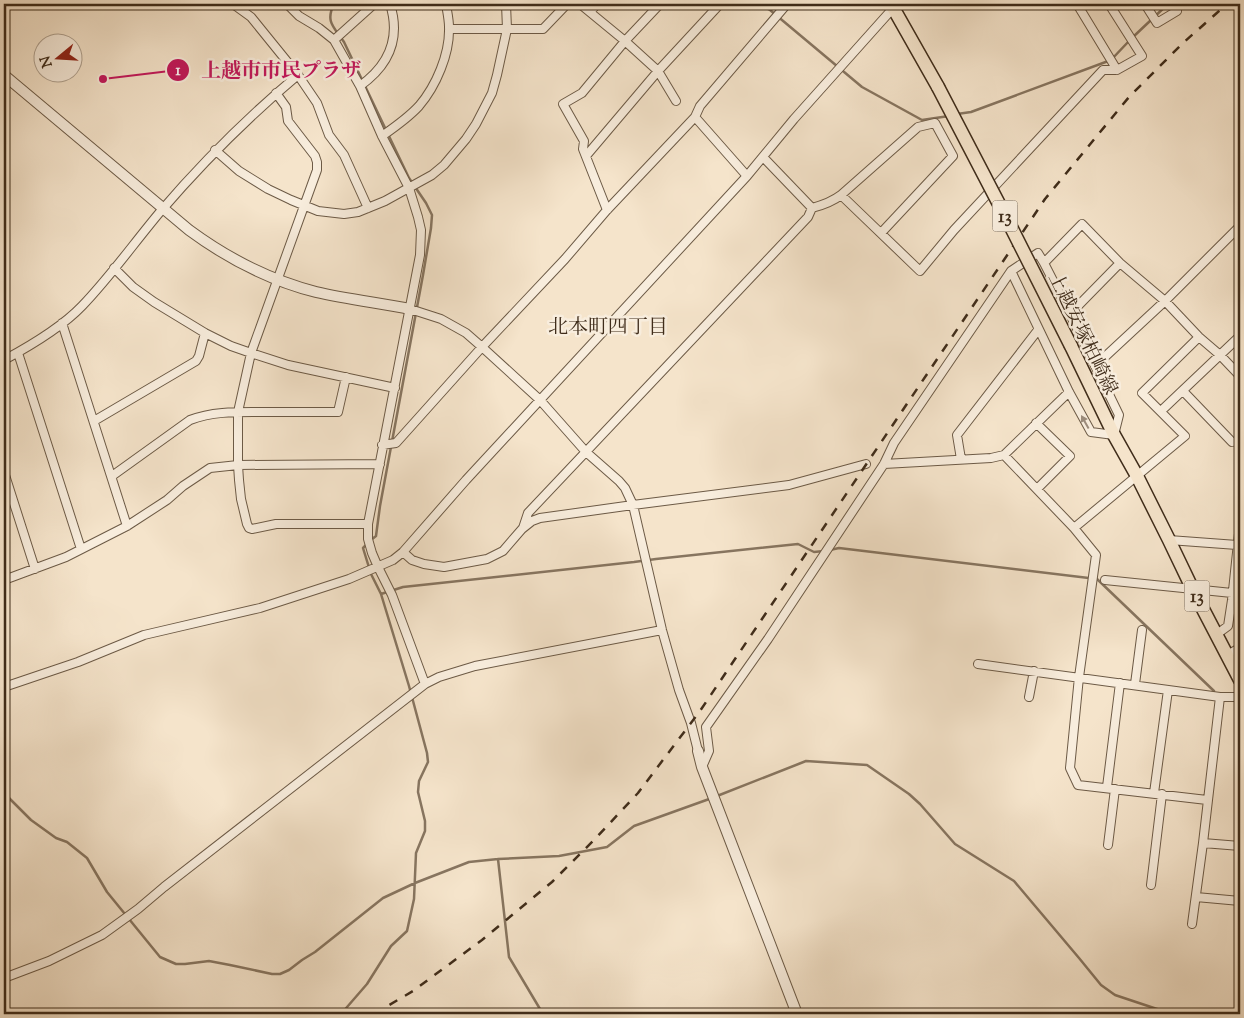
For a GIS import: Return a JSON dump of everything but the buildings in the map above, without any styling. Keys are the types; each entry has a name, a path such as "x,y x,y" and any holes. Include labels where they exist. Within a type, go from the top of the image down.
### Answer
{"main road":[{"name":"上越安塚柏崎線","path":"894,5 1012,229 1114,435 1170,540 1192,588 1240,680"}],"street":[{"path":"233,4 251,17 298,75 317,103 329,135 344,155 368,208"},
{"path":"287,4 299,16 334,40 360,86 382,136 409,188 418,217 421,243 420,254 395,388 382,445 368,524 368,539 378,568 392,595 425,684"},
{"path":"334,40 374,4"},
{"path":"360,86 380,69 391,49 395,27 390,4"},
{"path":"382,136 419,106 440,70 445,57 449,29 446,4"},
{"path":"215,150 240,171 261,185 318,211 344,214 358,212 409,188 432,175 444,165 476,124 492,93 497,75 508,29 506,4"},
{"path":"449,29 543,29 568,4"},
{"path":"580,4 658,71 676,101"},
{"path":"590,12 597,4"},
{"path":"607,210 583,149 584,141 562,104 582,93 625,41 660,4"},
{"path":"586,156 658,71 719,4"},
{"path":"382,445 396,443 482,347 565,259 607,210 695,117 700,106 787,4"},
{"path":"1077,4 1117,70"},
{"path":"841,195 920,270 954,230 1103,70 1117,70 1142,56 1109,4"},
{"path":"1145,4 1157,23 1176,11"},
{"path":"4,687 78,662 144,635 260,608 349,579 393,560 403,552 466,480 747,176 794,119 894,5"},
{"path":"4,360 41,338 81,307 215,150 298,75"},
{"path":"4,76 189,230 232,259 278,280 316,292 410,309 441,319 466,333 540,400 586,452 625,488 633,505 662,630 679,690 691,723 702,767 797,1014"},
{"path":"276,93 286,107 288,121 315,156 317,170 251,353 238,412 238,464 241,499 247,524 252,529 276,524 368,524"},
{"path":"695,117 747,176"},
{"path":"522,529 528,513 808,217 812,208 835,200 918,127 935,123 953,156 881,233"},
{"path":"763,157 812,208"},
{"path":"1044,263 1082,224 1120,262 1165,301 1240,376"},
{"path":"1096,366 1240,226"},
{"path":"702,767 709,751 706,726 768,639 884,464 894,443 1011,271 1038,253 1119,415 1114,435 1090,432 1038,330 1011,271"},
{"path":"1070,314 1120,262"},
{"path":"114,268 133,287 154,302 205,333 231,346 288,364 395,388"},
{"path":"62,322 127,526"},
{"path":"961,459 957,435 1038,330"},
{"path":"94,421 196,361 205,333"},
{"path":"1161,411 1240,336"},
{"path":"1074,528 1185,436 1142,393 1199,337"},
{"path":"18,353 82,549"},
{"path":"112,476 190,420 202,415 238,412 338,412 346,377"},
{"path":"1182,391 1232,442"},
{"path":"884,464 991,458 1004,455 1069,392"},
{"path":"1036,423 1070,456 1037,489"},
{"path":"1004,455 1074,528 1096,555 1079,677 1070,768 1078,785 1207,800"},
{"path":"4,580 66,557 127,526 167,500 183,486 210,468 238,464 380,464"},
{"path":"403,552 412,560 444,567 487,560 503,551 522,529 532,521 540,518 788,485 866,464"},
{"path":"4,472 35,569"},
{"path":"1217,634 1228,626 1235,598 1238,566 1237,545 1240,524"},
{"path":"1170,540 1237,545"},
{"path":"1105,580 1192,588 1235,598"},
{"path":"4,978 49,961 102,935 138,909 425,684 439,677 475,666 662,630"},
{"path":"1134,684 1142,630"},
{"path":"1227,654 1238,649 1240,650"},
{"path":"978,664 1220,697 1240,697"},
{"path":"1030,697 1034,671"},
{"path":"1108,845 1120,682"},
{"path":"1151,885 1168,690"},
{"path":"1192,924 1220,697"},
{"path":"1203,843 1240,846"},
{"path":"1196,897 1240,901"},
{"path":"1239,924 1240,909"}],"waterway":[{"path":"334,4 330,15 332,24 344,42 409,178 432,215 376,536 371,540"},
{"path":"758,4 770,10 862,87 922,120 949,116"},
{"path":"1133,37 1168,4"},
{"path":"957,114 971,112 1111,60 1129,41"},
{"path":"341,1014 367,984 391,946 407,931 414,899 416,853 425,831 425,821 418,792 419,781 428,762 427,753 381,594 371,574 363,548 367,544"},
{"path":"381,594 403,587 798,544 814,552 824,551"},
{"path":"830,550 839,548 1097,579 1214,691"},
{"path":"717,796 806,761 867,765 909,794 955,844 1014,881 1101,985 1115,995 1172,1014"},
{"path":"4,793 31,820 56,838 67,842 87,858 107,892 160,957 176,964 209,961 272,974 280,974 289,970 315,952 383,898 415,883 469,862 559,856 607,847 634,826 712,798"},
{"path":"498,859 509,957 543,1014"}],"railway":[{"path":"374,1014 413,991 482,940 552,882 638,793 700,711 1045,199 1129,97 1183,43 1227,4"}],"place":[{"name":"上越市市民プラザ","path":"103,79"}],"district":[{"name":"北本町四丁目","path":"608,326"}]}
